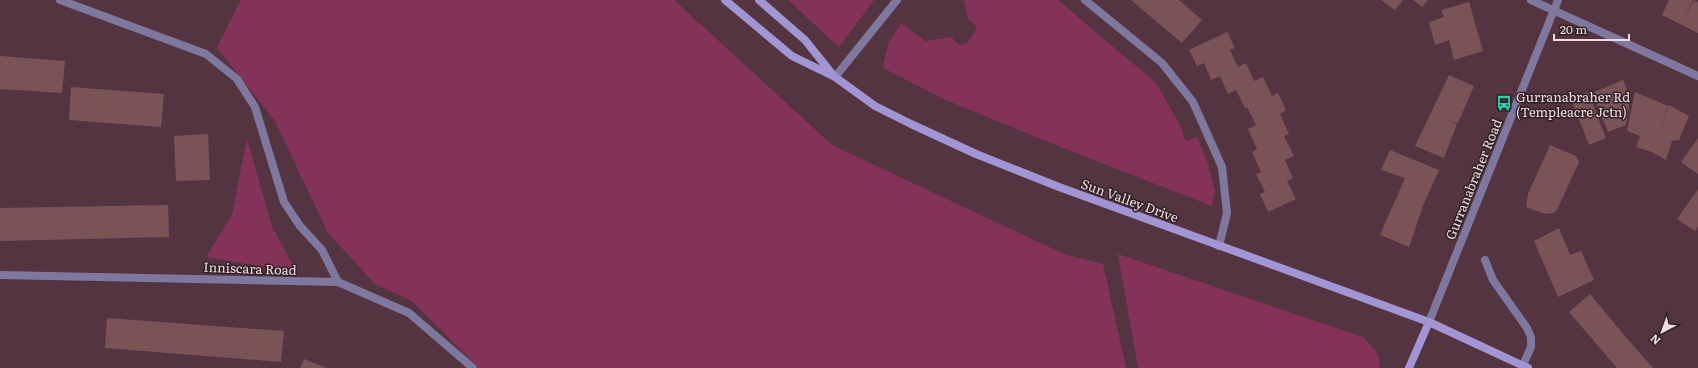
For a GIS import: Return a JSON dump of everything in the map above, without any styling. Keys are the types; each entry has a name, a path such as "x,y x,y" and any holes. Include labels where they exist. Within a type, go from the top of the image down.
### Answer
{"street":[{"path":"60,0 206,54 237,79 255,107 284,202 300,226 322,250 338,282"},
{"name":"Sun Valley Drive","path":"725,0 792,56 834,77 875,106 976,154 1059,187 1429,322 1526,367"},
{"name":"Sun Valley Drive","path":"759,0 805,40 834,77"},
{"path":"834,77 897,0"},
{"path":"1085,0 1162,63 1193,102 1222,167 1227,213 1219,246"},
{"path":"1530,0 1698,76"},
{"name":"Gurranabraher Road","path":"1429,322 1558,0"},
{"path":"1485,260 1493,280 1527,328 1531,337 1531,347 1526,367"},
{"name":"Inniscara Road","path":"0,275 338,282 409,313 474,368"},
{"path":"1409,368 1429,322"}],"shaded area":[{"path":"241,0 674,0 832,145 1064,254 1103,264 1126,368 479,368 412,301 375,284 328,233 275,121 217,48"},
{"path":"788,0 874,0 839,47"},
{"path":"964,0 1058,0 1156,83 1180,125 1186,141 1197,137 1208,164 1215,190 1212,206 1053,144 946,100 883,68 888,44 901,23 925,41 952,37 955,42 961,45 967,42 973,35 977,26 968,19"},
{"path":"247,138 272,227 297,272 206,257 232,215"},
{"path":"1118,254 1363,337 1378,354 1380,368 1138,368"}],"building":[{"path":"1131,0 1179,0 1202,20 1182,43"},
{"path":"1381,0 1403,0 1395,10"},
{"path":"1413,0 1428,0 1422,7"},
{"path":"1669,0 1693,0 1682,22 1694,0 1698,2 1698,33 1662,15"},
{"path":"1469,2 1483,51 1454,60 1449,40 1435,45 1429,22 1444,17 1441,10"},
{"path":"1227,32 1235,48 1230,50 1238,67 1246,63 1254,81 1263,77 1272,96 1278,93 1286,110 1280,114 1289,134 1284,136 1294,156 1285,160 1293,178 1287,181 1296,199 1268,212 1260,194 1265,192 1256,174 1261,172 1252,152 1257,149 1248,129 1256,125 1236,90 1228,94 1220,76 1211,80 1204,63 1197,66 1189,50"},
{"path":"0,56 65,61 62,93 0,89"},
{"path":"1449,75 1474,86 1458,123 1448,120 1457,124 1444,158 1415,146"},
{"path":"1623,80 1630,97 1626,125 1608,132 1592,93"},
{"path":"71,87 164,94 161,127 69,120"},
{"path":"1588,92 1606,138 1589,145 1571,99"},
{"path":"1635,92 1668,106 1659,132 1669,105 1689,116 1679,140 1672,141 1666,160 1652,152 1636,147 1640,136 1627,131"},
{"path":"208,134 210,180 176,181 174,136"},
{"path":"1698,138 1698,174 1681,162"},
{"path":"1550,145 1576,156 1579,162 1558,208 1554,213 1545,214 1526,207 1528,194"},
{"path":"1390,150 1439,170 1423,206 1409,247 1380,235 1405,178 1381,170"},
{"path":"1698,189 1698,226 1695,231 1677,219"},
{"path":"168,205 169,237 0,241 0,208"},
{"path":"1559,228 1570,255 1581,251 1594,280 1558,297 1534,241"},
{"path":"1590,294 1653,368 1617,368 1569,312"},
{"path":"107,318 284,331 281,362 105,348"},
{"path":"304,359 327,368 300,368"}],"place":[{"name":"Gurranabraher Rd (Templeacre Jctn)","path":"1504,103"}]}
